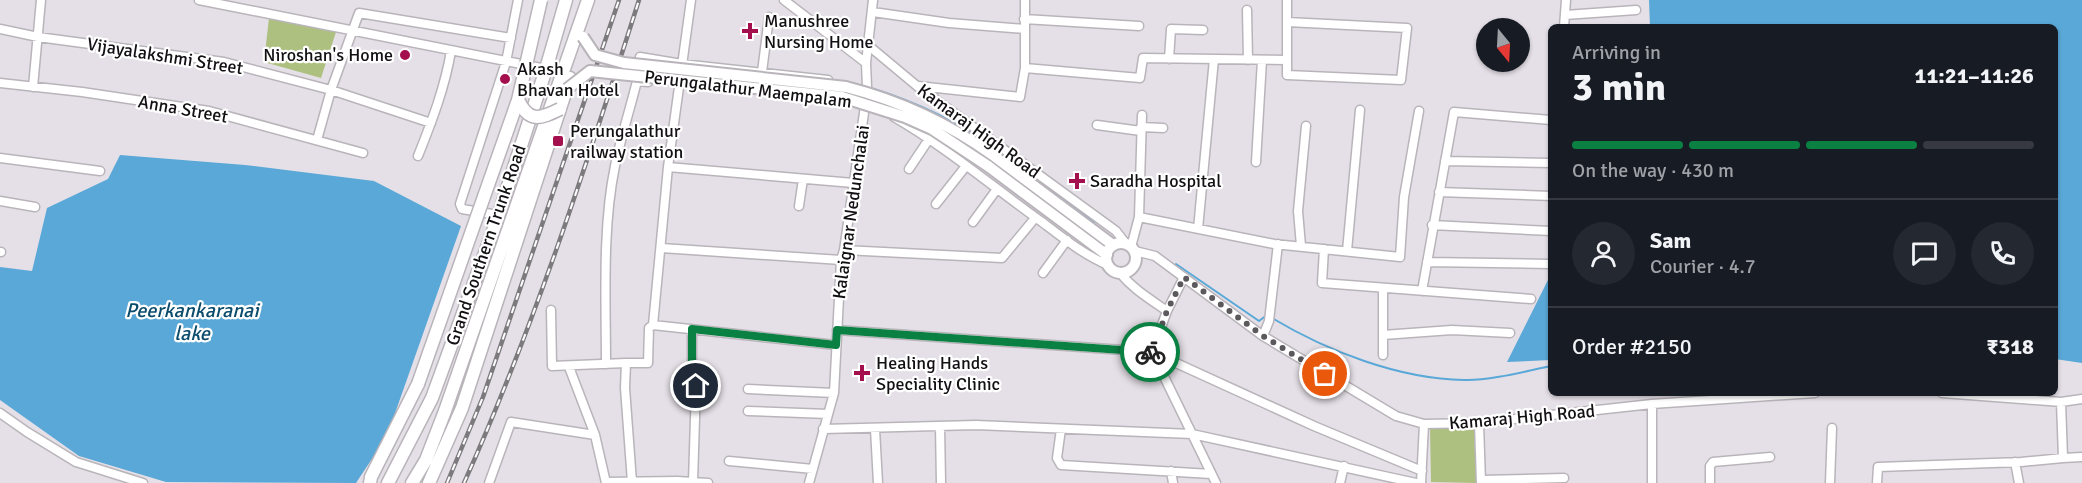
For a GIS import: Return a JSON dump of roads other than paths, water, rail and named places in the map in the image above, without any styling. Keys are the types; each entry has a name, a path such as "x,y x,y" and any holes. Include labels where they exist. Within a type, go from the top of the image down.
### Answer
{"highway":[{"path":"372,477 413,397 427,363 518,100 541,0"},
{"name":"Grand Southern Trunk Road","path":"387,483 432,398 498,215 566,0"},
{"name":"Grand Southern Trunk Road","path":"412,483 426,460 445,411 588,0"},
{"path":"429,483 462,408 596,0"},
{"path":"518,100 523,111 534,117 544,117 560,109"}],"main road":[{"name":"Perungalathur Maempalam","path":"584,37 595,55 624,63 846,87 878,95 939,121 968,137 991,161 1107,260"},
{"name":"Perungalathur Maempalam","path":"567,89 590,71 842,98 894,113 932,129 991,161 1113,245"},
{"path":"1113,245 1131,247 1136,255 1135,265 1127,272 1120,273 1113,270 1107,260 1113,245"}],"street":[{"path":"33,87 41,0"},
{"path":"199,0 546,69"},
{"path":"498,215 462,209 460,204 506,62 518,0"},
{"path":"551,310 550,365 553,367 648,363 649,328 653,325 668,167 691,0"},
{"path":"868,46 873,0"},
{"path":"917,86 1020,97 1025,68 1025,0"},
{"path":"1287,0 1287,22 1287,60 1287,75 1401,80 1407,28 1287,22"},
{"path":"1564,24 1566,0"},
{"path":"789,1 866,63"},
{"path":"1247,10 1248,60"},
{"path":"1565,15 1636,10"},
{"path":"317,140 331,90 358,14 363,12 511,38"},
{"path":"873,12 949,23 1025,29"},
{"path":"762,72 769,17"},
{"path":"1024,19 1139,26"},
{"name":"Vijayalakshmi Street","path":"0,29 38,37 224,62 331,90 431,123"},
{"path":"1169,59 1171,29 1203,30"},
{"name":"Kalaignar Nedunchalai","path":"808,483 834,393 841,260 865,106 868,46"},
{"name":"Kamaraj High Road","path":"868,46 917,86 1116,231 1131,247 1155,256 1263,336 1396,416 1424,424 1479,423 1652,404 1771,396"},
{"path":"417,156 447,76 452,51"},
{"path":"640,57 867,87"},
{"path":"1025,68 1140,78 1143,58 1287,60"},
{"path":"1198,229 1214,59"},
{"path":"1256,162 1262,60"},
{"path":"606,364 610,202 615,166 637,81 842,99 895,117 1096,260 1107,260"},
{"name":"Anna Street","path":"0,82 208,111 363,153"},
{"path":"1347,251 1360,110"},
{"path":"1139,217 1278,244 1400,257 1404,197 1419,111"},
{"path":"1422,291 1454,112 1548,120"},
{"path":"1131,247 1139,217 1142,115"},
{"path":"1097,125 1141,129 1163,128"},
{"path":"1301,246 1298,211 1306,126"},
{"path":"909,169 929,139"},
{"path":"0,158 100,171"},
{"path":"1445,161 1548,163"},
{"path":"936,204 966,166"},
{"path":"668,167 853,183"},
{"path":"799,206 803,179"},
{"path":"973,222 997,189"},
{"path":"1439,192 1548,196"},
{"path":"0,201 35,207"},
{"path":"844,250 1002,258 1035,218"},
{"path":"1432,225 1548,231"},
{"path":"1043,273 1067,240"},
{"path":"1263,336 1270,317 1278,244"},
{"path":"661,248 841,260"},
{"path":"1324,249 1322,282 1531,298"},
{"path":"1427,262 1548,264"},
{"path":"1120,273 1142,295 1167,311"},
{"path":"1184,277 1167,311 1152,352 1214,479"},
{"path":"1383,288 1383,355"},
{"path":"653,325 836,345"},
{"path":"692,329 692,369 696,386 693,482"},
{"path":"837,330 1152,352 1314,426 1422,471"},
{"path":"1383,335 1452,330 1510,333"},
{"path":"626,363 632,482"},
{"path":"569,367 595,435 606,483 708,483"},
{"path":"748,389 834,393"},
{"path":"1982,396 2061,402 2082,399"},
{"path":"2061,402 2062,458"},
{"path":"1652,404 1652,483"},
{"path":"748,411 828,414"},
{"path":"0,412 27,432 76,462 119,480 143,483"},
{"path":"489,483 511,422 595,435"},
{"path":"1479,423 1481,482 1564,478"},
{"path":"1421,483 1424,424"},
{"path":"823,429 976,425 1192,434 1416,483"},
{"path":"940,426 941,483"},
{"path":"1830,483 1832,428"},
{"path":"875,429 878,483"},
{"path":"1061,429 1057,458 1061,465 1171,471 1214,479"},
{"path":"1710,483 1710,466 1713,462 1770,457"},
{"path":"1877,483 1878,467 2082,457"},
{"path":"729,461 813,469"},
{"path":"2016,462 2019,483"},
{"path":"1340,483 1344,466"},
{"path":"1171,471 1173,483"}],"water":[{"path":"1649,0 2082,0 2082,363 2058,359 2058,24 1650,24"},
{"name":"Peerkankaranai lake","path":"120,155 245,165 374,181 461,226 387,436 356,483 166,482 79,456 0,400 0,267 32,271 47,208 108,179"},
{"path":"1548,280 1548,360 1507,362"}],"waterway":[{"path":"871,88 906,100 938,115 969,132 999,153"},
{"path":"1030,176 1094,222"},
{"path":"1174,267 1176,264 1259,321 1267,315"},
{"path":"1272,318 1340,352 1414,375 1474,380 1548,367"}],"railway":[{"path":"447,483 483,397 619,0"},
{"path":"464,483 514,365 536,305 639,0"}],"place":[{"name":"Manushree Nursing Home","path":"750,31"},
{"name":"Niroshan's Home","path":"405,55"},
{"name":"Akash Bhavan Hotel","path":"505,79"},
{"name":"Perungalathur railway station","path":"558,141"},
{"name":"Saradha Hospital","path":"1077,181"},
{"name":"Healing Hands Speciality Clinic","path":"862,373"}]}
